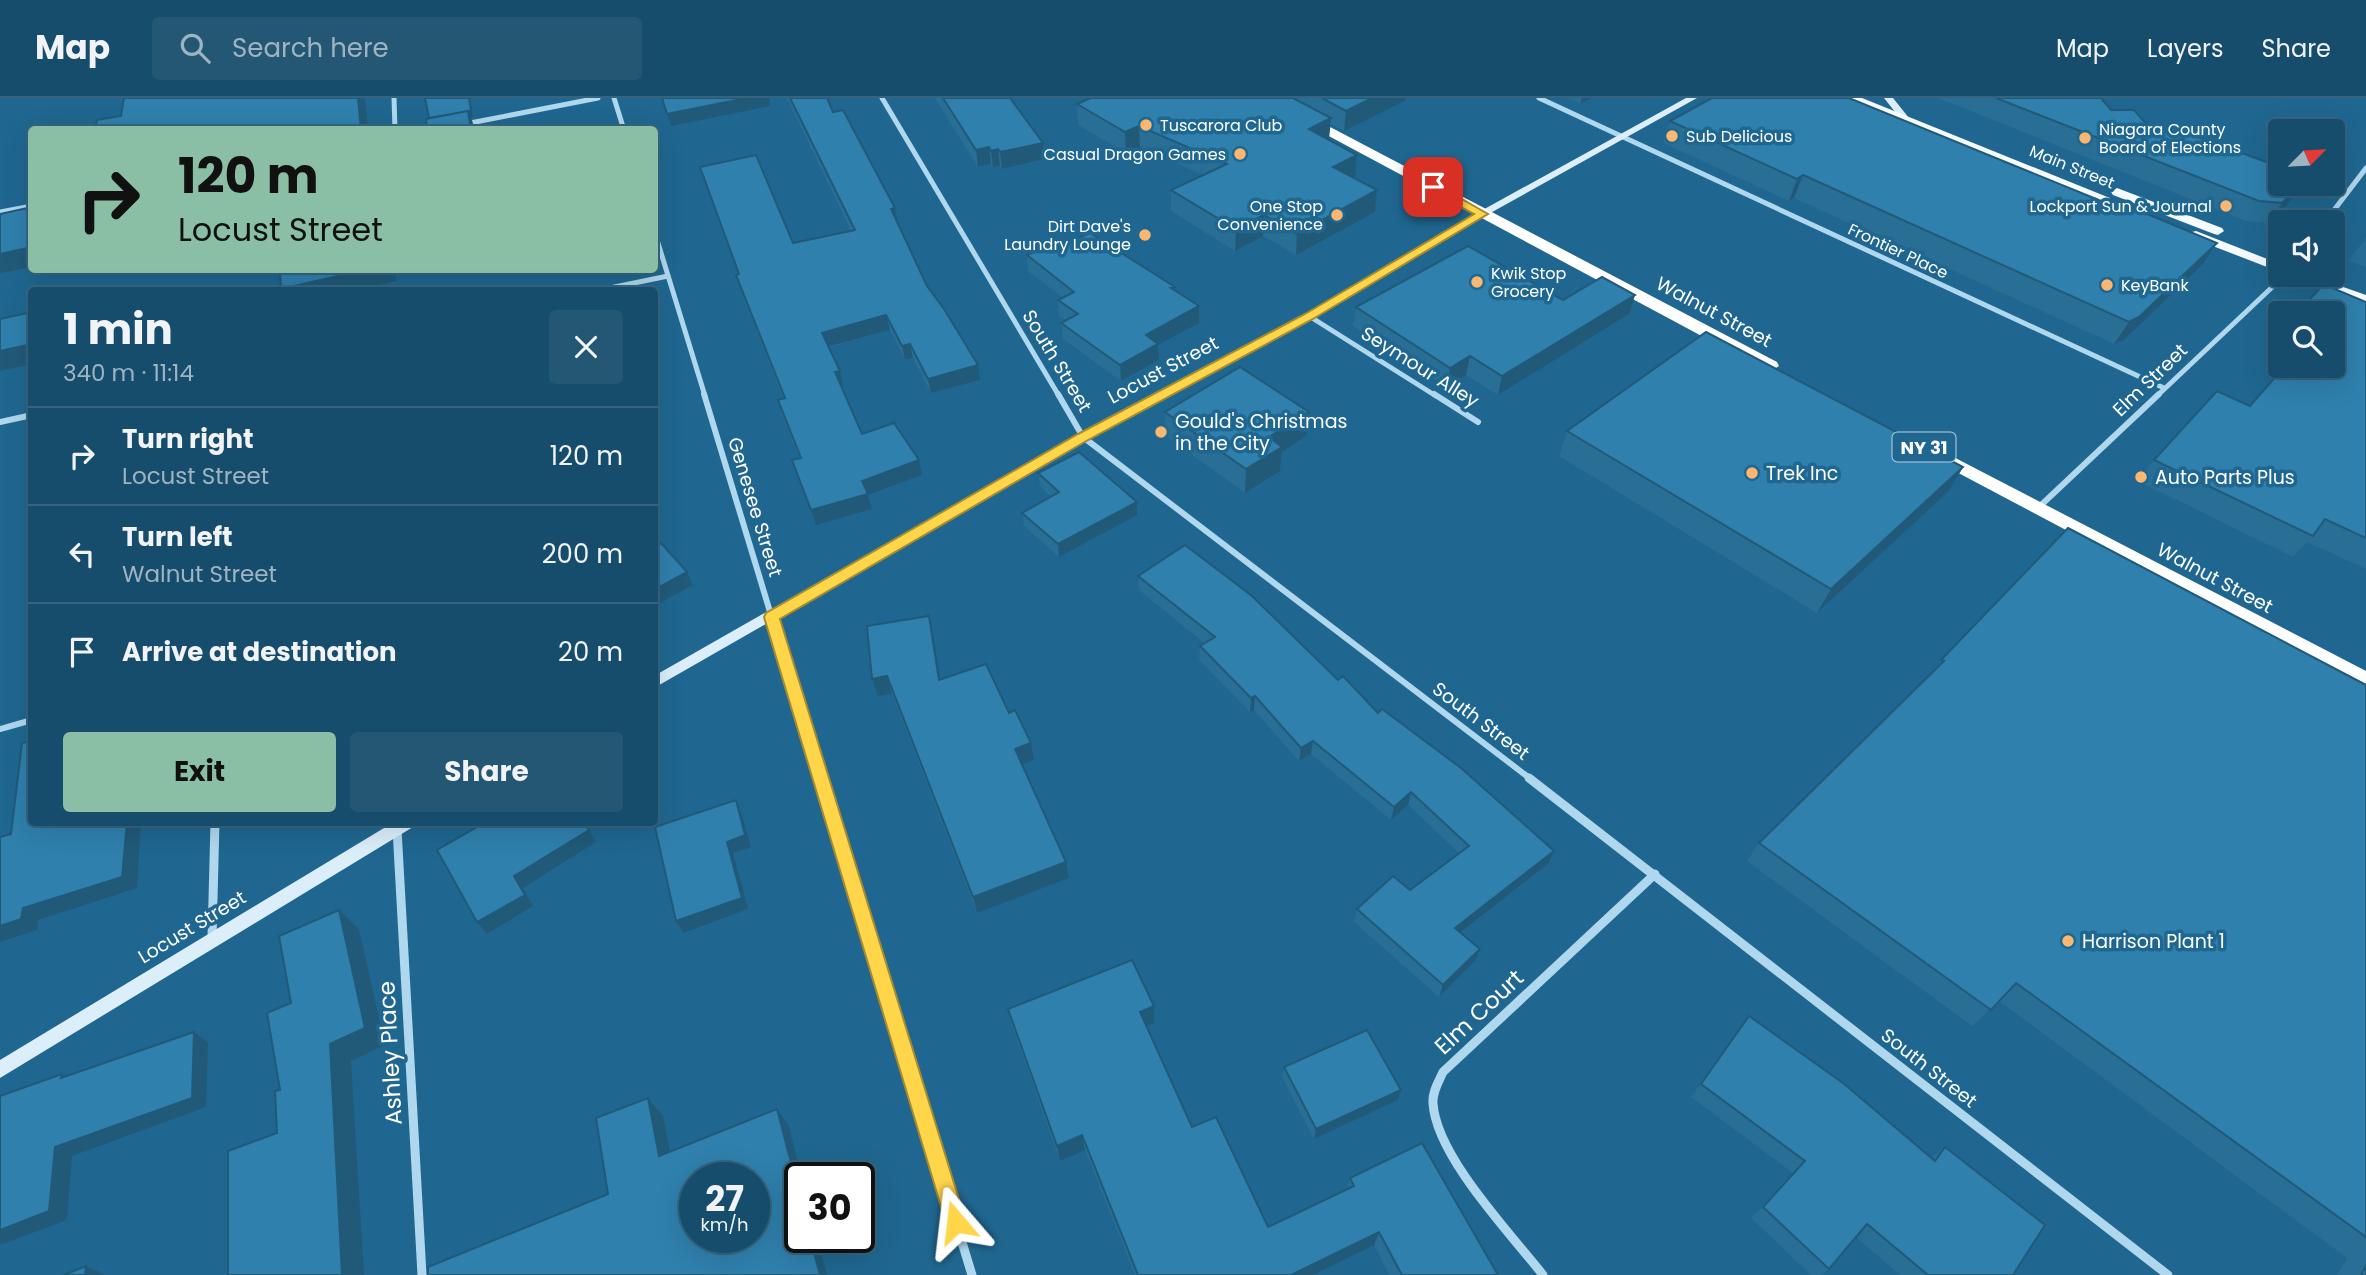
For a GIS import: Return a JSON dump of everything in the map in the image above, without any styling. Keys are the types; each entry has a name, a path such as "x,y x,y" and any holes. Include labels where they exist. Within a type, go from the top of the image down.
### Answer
{"highway":[{"name":"Walnut Street","path":"1265,98 1786,374"},
{"name":"Walnut Street","path":"1918,444 2366,681"}],"main road":[{"name":"Main Street","path":"1852,98 2268,263"},
{"name":"Main Street","path":"1880,98 2268,251"},
{"path":"2345,280 2366,288"},
{"path":"2330,287 2366,300"}],"street":[{"path":"394,98 395,126"},
{"path":"461,124 598,98"},
{"path":"614,98 623,126"},
{"name":"South Street","path":"882,98 1083,437 1655,874 2168,1275"},
{"name":"Frontier Place","path":"1539,98 2164,387"},
{"name":"Locust Street","path":"658,681 1083,437 1309,316 1482,214 1693,98"},
{"path":"1890,101 1906,120"},
{"path":"2334,210 2366,167"},
{"path":"0,212 28,207"},
{"name":"Genesee Street","path":"658,243 972,1275"},
{"path":"615,287 668,276"},
{"name":"Elm Street","path":"2038,508 2272,287"},
{"name":"Seymour Alley","path":"1309,316 1478,422"},
{"path":"0,422 28,416"},
{"path":"0,729 28,721"},
{"path":"212,939 215,826"},
{"name":"Locust Street","path":"0,1070 402,826"},
{"name":"Ashley Place","path":"402,826 422,1275"},
{"name":"Elm Court","path":"1543,1275 1466,1175 1441,1135 1432,1101 1443,1072 1655,874"}],"building":[{"path":"124,98 358,98 361,126 96,126 97,120 121,116"},
{"path":"425,98 469,98 471,111 429,118"},
{"path":"662,98 746,98 667,114"},
{"path":"790,98 827,98 833,112 843,110 895,208 891,209 927,286 978,365 928,379 910,344 902,346 886,315 822,333 840,371 835,372 862,434 894,423 919,460 862,481 868,494 811,510 792,460 801,458 778,400 785,398 736,275 739,274 700,167 756,155 793,243 855,230"},
{"path":"943,98 1010,98 1043,143 1000,152 998,149 991,151 989,147 976,150"},
{"path":"1091,98 1293,98 1331,118 1309,129 1357,155 1333,167 1377,190 1297,234 1264,215 1236,229 1171,190 1227,164 1139,126 1125,132 1077,104"},
{"path":"1322,98 1372,98 1346,111"},
{"path":"1712,98 1849,98 2106,203 2111,199 2217,243 2139,317 2129,322 1803,175 1797,179 1670,121"},
{"path":"1996,98 2101,98 2111,110 2134,110 2156,135 2168,126 2268,163 2268,196 2289,196 2282,203 2259,201"},
{"path":"468,111 470,126 427,126 426,119"},
{"path":"28,208 28,248 0,254 0,214"},
{"path":"1090,233 1175,287 1171,288 1199,306 1146,335 1158,344 1120,365 1061,323 1078,314 1058,300 1074,292 1027,255 1066,238 1071,241"},
{"path":"1468,246 1563,300 1602,277 1635,295 1502,376 1470,356 1450,368 1356,307"},
{"path":"280,273 351,273 290,287 281,287"},
{"path":"2321,287 2330,287 2366,302 2366,538 2325,519 2313,536 2154,460 2217,391 2250,406 2274,378 2345,378 2345,301 2308,301"},
{"path":"28,313 28,345 0,351 0,319"},
{"name":"Trek Inc","path":"1706,332 1963,467 1831,589 1567,431"},
{"path":"1240,367 1309,412 1269,437 1282,447 1246,469 1165,412"},
{"path":"1079,452 1137,502 1058,544 1022,513 1059,492 1038,473"},
{"path":"2068,528 2366,685 2366,1237 2016,983 1991,1010 1759,843 1944,661 1941,660"},
{"path":"661,543 687,572 658,588 658,544"},
{"path":"1185,545 1252,596 1338,680 1343,676 1378,713 1382,709 1461,768 1554,851 1455,928 1480,949 1443,985 1357,909 1393,876 1410,890 1469,846 1411,792 1394,807 1313,741 1301,748 1255,696 1251,698 1200,646 1215,637 1138,576"},
{"path":"929,616 939,680 986,664 1009,713 1015,710 1031,743 1015,749 1066,862 973,897 887,676 872,679 867,626"},
{"path":"28,742 28,826 127,826 122,877 23,908 21,919 0,926 0,837 11,834 22,743"},
{"path":"736,800 745,835 727,842 742,898 676,921 655,827"},
{"path":"479,826 586,826 589,830 514,876 525,895 477,922 437,850"},
{"path":"339,910 365,1028 330,1044 342,1275 228,1275 228,1151 277,1133 275,1091 280,1090 267,1013 291,1003 279,936"},
{"path":"1132,960 1154,1006 1140,1012 1192,1127 1216,1117 1268,1227 1354,1186 1350,1178 1422,1143 1498,1275 1402,1275 1379,1232 1291,1275 1138,1275 1082,1135 1057,1146 1008,1009"},
{"path":"1749,1016 1843,1083 1935,1161 1945,1147 2045,1225 2013,1275 1928,1275 1867,1224 1829,1269 1763,1207 1805,1161 1701,1084"},
{"path":"1367,1030 1401,1090 1316,1129 1284,1067"},
{"path":"194,1032 192,1098 55,1147 49,1211 0,1230 0,1096"},
{"path":"648,1098 659,1156 777,1109 791,1162 784,1162 784,1253 814,1253 820,1275 428,1275 428,1267 608,1194 596,1118"},
{"path":"86,1266 85,1275 64,1275"}],"place":[{"name":"Tuscarora Club","path":"1146,125"},
{"name":"Sub Delicious","path":"1672,136"},
{"name":"Niagara County Board of Elections","path":"2085,138"},
{"name":"Casual Dragon Games","path":"1240,154"},
{"name":"Lockport Sun & Journal","path":"2226,206"},
{"name":"One Stop Convenience","path":"1337,215"},
{"name":"Dirt Dave's Laundry Lounge","path":"1145,235"},
{"name":"Kwik Stop Grocery","path":"1477,282"},
{"name":"KeyBank","path":"2107,285"},
{"name":"Gould's Christmas in the City","path":"1161,432"},
{"name":"Trek Inc","path":"1752,473"},
{"name":"Auto Parts Plus","path":"2141,477"},
{"name":"Harrison Plant 1","path":"2068,941"}],"route":[{"path":"956,1222 772,617 1083,437 1309,316 1482,214 1433,187"}]}
